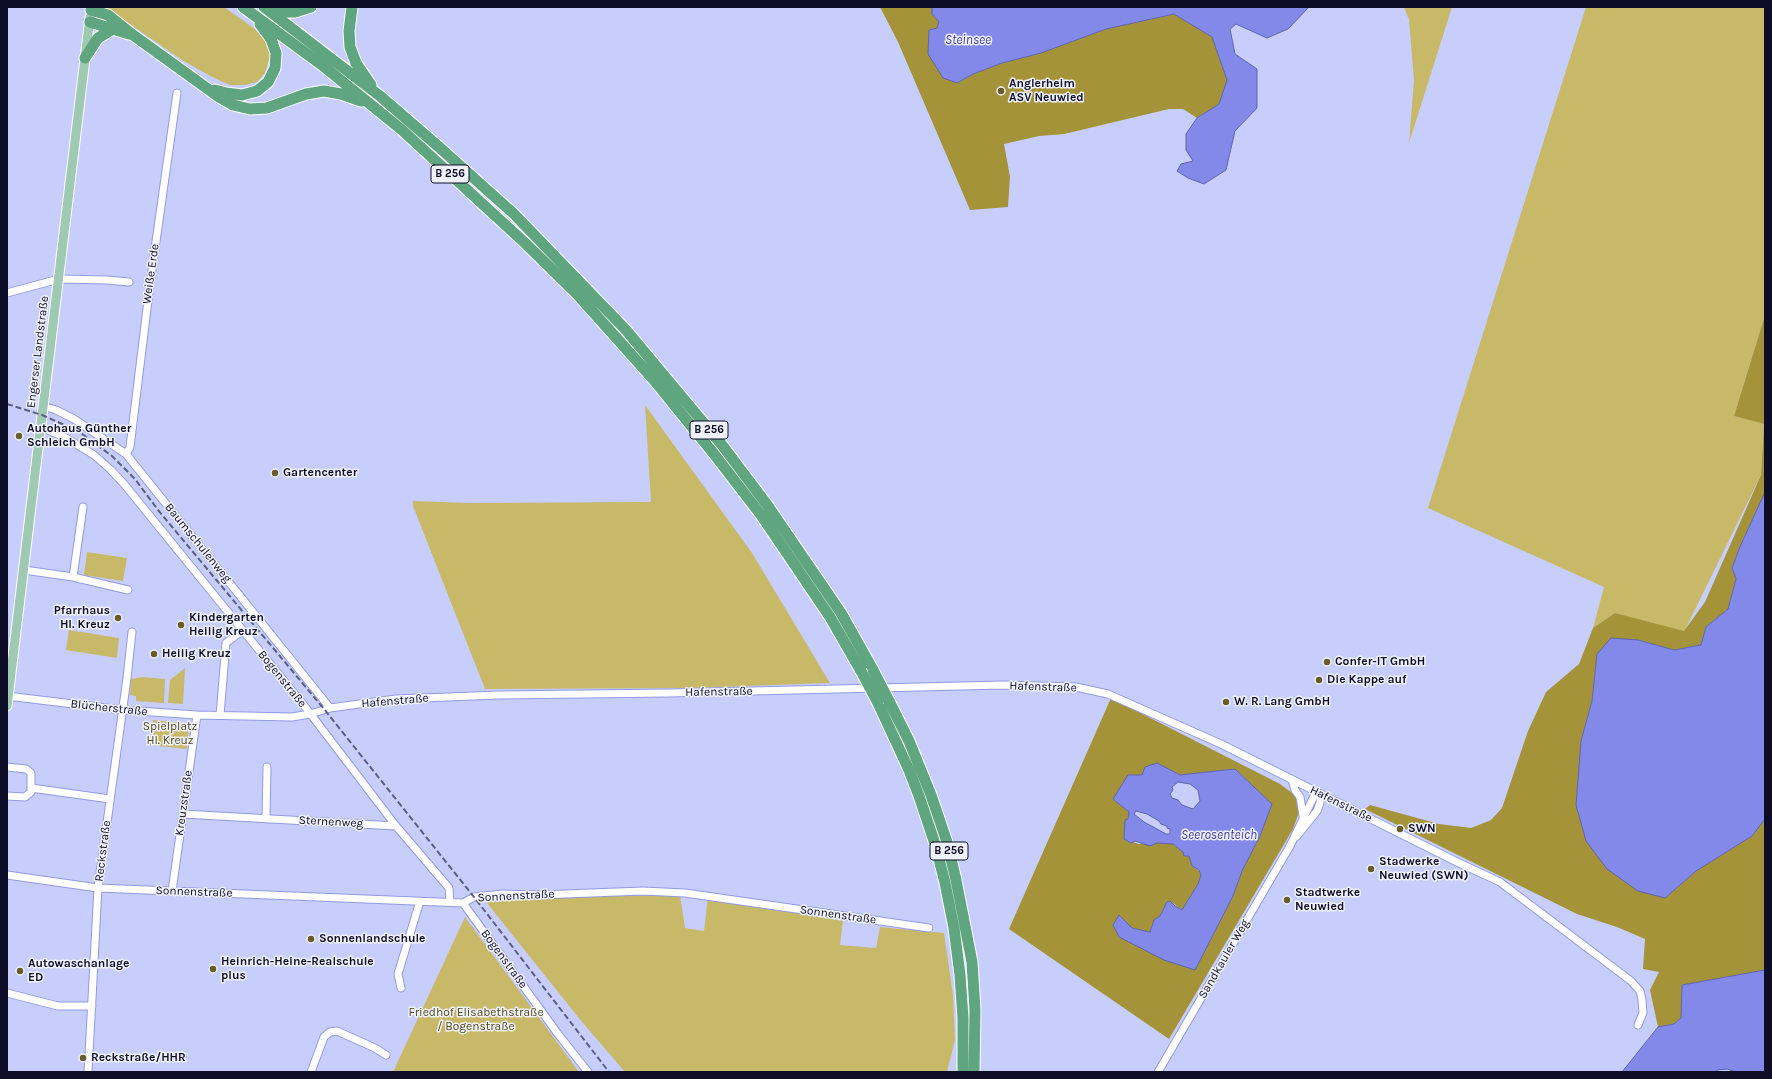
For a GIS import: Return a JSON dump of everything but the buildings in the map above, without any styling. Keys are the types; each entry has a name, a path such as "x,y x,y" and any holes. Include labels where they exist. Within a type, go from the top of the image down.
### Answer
{"highway":[{"name":"B 256","path":"264,7 380,96 439,147 514,214 586,287 663,373 722,445 777,518 841,613 873,670 909,741 931,795 947,842 972,962 975,1010 974,1072"},
{"path":"272,7 295,12 311,7"},
{"path":"352,7 349,31 353,55 360,70 380,96"},
{"path":"91,8 108,15 133,35 226,101 237,106 250,109 267,108 306,94 324,91 351,96 373,106"},
{"name":"B 256","path":"247,10 373,106 433,158 525,243 582,300 654,380 714,454 761,515 830,617 878,703 919,796 936,847 955,935 960,975 963,1072"},
{"path":"205,86 226,93 242,95 256,91 268,82 272,75 277,61 274,46 271,39 247,10"},
{"path":"90,22 133,35"},
{"path":"85,58 98,38 113,29"},
{"path":"954,1072 963,1052"}],"main road":[{"name":"Engerser Landstraße","path":"7,700 24,570 91,8"}],"street":[{"name":"Weiße Erde","path":"126,454 130,447 176,92"},
{"name":"Engerser Landstraße","path":"7,293 59,279 129,282"},
{"name":"Baumschulenweg","path":"43,406 56,410 74,420 126,454 330,708"},
{"name":"Bogenstraße","path":"41,427 78,445 111,470 174,544 310,714 396,826 449,888 450,902"},
{"path":"73,577 83,507"},
{"path":"24,570 73,577 128,590"},
{"path":"220,715 226,643 243,630"},
{"name":"Reckstraße","path":"88,1072 98,888 123,710 132,632"},
{"name":"Hafenstraße","path":"330,708 396,699 499,694 668,693 1004,685 1076,687 1108,694 1221,744 1500,882 1631,981 1640,991 1642,1000 1643,1013 1638,1025"},
{"name":"Blücherstraße","path":"7,700 197,715 292,717 310,714 330,708"},
{"name":"Kreuzstraße","path":"172,891 197,715"},
{"path":"7,767 26,769 31,773 31,792 26,797 7,796"},
{"path":"266,819 267,767"},
{"path":"1292,780 1295,790 1300,797 1303,816"},
{"path":"31,788 110,798"},
{"name":"Sandkauler Weg","path":"1158,1072 1290,846 1303,816 1318,793"},
{"name":"Sandkauler Weg","path":"1290,846 1317,811 1320,803 1318,793"},
{"name":"Sternenweg","path":"182,814 396,826"},
{"name":"Sonnenstraße","path":"7,875 98,888 463,903 474,897 503,894 539,895 643,891 678,892 704,894 840,916 929,928"},
{"path":"401,988 398,974 420,901"},
{"name":"Bogenstraße","path":"463,903 558,1034 588,1072"},
{"path":"7,993 58,1006 92,1006"},
{"path":"311,1072 324,1037 330,1032 337,1031 375,1048 386,1055"}],"green space":[{"path":"105,7 224,7 255,29 267,43 270,56 265,73 257,82 245,85 230,85 212,77 182,60"},
{"path":"1404,7 1452,7 1409,143 1414,80 1409,20"},
{"path":"1586,7 1765,7 1765,315 1734,416 1764,424 1761,475 1684,632 1615,613 1593,628 1604,587 1428,508"},
{"path":"645,405 752,553 830,683 693,688 485,689 413,506 413,501 469,503 651,502"},
{"path":"87,552 127,558 123,581 84,575"},
{"path":"69,630 119,638 117,658 66,650"},
{"path":"185,668 183,704 168,703 170,680"},
{"path":"142,677 165,679 164,703 136,701 136,696 130,695 131,679"},
{"name":"Spielplatz Hl. Kreuz","path":"153,720 189,724 187,749 150,745"},
{"path":"680,895 685,928 704,931 708,897 843,921 840,945 876,948 880,927 944,933 953,995 955,1040 947,1072 625,1072 582,1022 483,898"},
{"name":"Friedhof Elisabethstraße / Bogenstraße","path":"465,917 554,1038 579,1072 393,1072"}],"shaded area":[{"path":"880,7 932,7 932,14 939,22 937,28 957,83 973,74 1002,63 1041,53 1106,29 1175,14 1212,37 1227,80 1219,104 1197,118 1183,109 1169,109 1064,134 1039,136 1004,144 1010,177 1008,207 970,210 898,42"},
{"path":"1765,315 1765,492 1732,568 1736,579 1728,609 1706,627 1701,645 1674,650 1638,640 1597,654 1592,701 1581,741 1665,898 1696,871 1752,836 1765,819 1765,970 1682,985 1682,1017 1674,1024 1658,1027 1650,990 1659,972 1643,969 1645,939 1617,927 1577,914 1365,809 1370,805 1439,824 1471,828 1491,820 1502,808 1528,731 1546,692 1579,664 1593,628 1615,613 1684,631 1705,602 1761,475 1764,424 1734,416"},
{"path":"1111,698 1280,784 1303,801 1293,829 1169,1039 1009,929","holes":["1157,763 1180,775 1235,769 1272,804 1260,836 1242,871 1233,896 1195,970 1113,925 1119,916 1132,928 1150,932 1154,920 1160,916 1167,902 1170,901 1182,910 1198,884 1201,875 1199,871 1192,866 1189,856 1173,844 1157,842 1139,844 1124,839 1129,812 1113,799"]}],"water":[{"name":"Steinsee","path":"932,7 1309,7 1288,29 1267,38 1236,24 1230,29 1235,54 1257,69 1257,108 1235,131 1226,170 1204,184 1188,178 1177,171 1181,164 1193,161 1186,150 1186,134 1197,118 1219,104 1227,80 1212,37 1174,14 1106,29 1041,53 1002,63 973,74 957,83 943,78 928,54 929,30 937,28 939,22 932,14"},
{"path":"1765,492 1765,819 1752,836 1696,871 1665,898 1638,891 1607,869 1586,841 1576,805 1581,741 1592,701 1597,654 1611,638 1638,640 1674,650 1701,645 1706,627 1728,609 1736,579 1732,568"},
{"name":"Seerosenteich","path":"1157,763 1180,775 1235,769 1272,804 1260,836 1242,871 1233,896 1195,970 1164,960 1119,937 1113,925 1119,915 1132,928 1150,932 1154,920 1160,916 1167,902 1170,901 1182,910 1198,884 1201,875 1199,870 1192,866 1189,856 1184,856 1183,852 1173,844 1157,843 1150,846 1135,841 1131,843 1124,839 1125,820 1128,819 1129,812 1113,799 1128,775 1142,775 1145,767","holes":["1178,782 1190,784 1198,790 1200,801 1193,809 1182,805 1178,800 1172,798 1170,794 1173,790 1172,787","1136,811 1147,814 1159,821 1161,824 1167,826 1167,828 1170,829 1170,834 1166,834 1144,822 1134,814"]},
{"path":"1765,970 1765,1072 1736,1072 1727,1069 1718,1070 1715,1072 1622,1072 1658,1027 1674,1024 1681,1018 1682,985"}],"railway":[{"path":"7,404 42,415 78,431 112,456 135,479 158,510 324,709 474,897 609,1072"}],"place":[{"name":"Anglerheim ASV Neuwied","path":"1001,91"},
{"name":"Autohaus Günther Schleich GmbH","path":"19,436"},
{"name":"Gartencenter","path":"275,473"},
{"name":"Pfarrhaus Hl. Kreuz","path":"118,618"},
{"name":"Kindergarten Heilig Kreuz","path":"181,625"},
{"name":"Heilig Kreuz","path":"154,654"},
{"name":"Confer-IT GmbH","path":"1327,662"},
{"name":"Die Kappe auf","path":"1319,680"},
{"name":"W. R. Lang GmbH","path":"1226,702"},
{"name":"SWN","path":"1400,829"},
{"name":"Stadwerke Neuwied (SWN)","path":"1371,869"},
{"name":"Stadtwerke Neuwied","path":"1287,900"},
{"name":"Sonnenlandschule","path":"311,939"},
{"name":"Heinrich-Heine-Realschule plus","path":"213,969"},
{"name":"Autowaschanlage ED","path":"20,971"},
{"name":"Reckstraße/HHR","path":"83,1058"}]}
